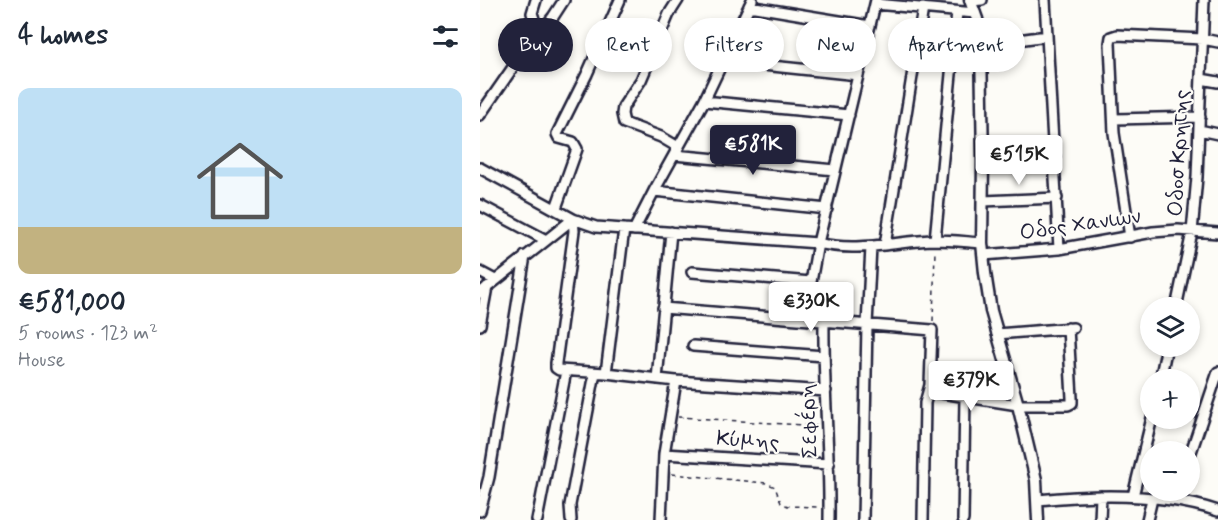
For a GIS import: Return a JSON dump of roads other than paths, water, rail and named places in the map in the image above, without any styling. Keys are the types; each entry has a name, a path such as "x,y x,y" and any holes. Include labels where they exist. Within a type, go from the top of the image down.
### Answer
{"main road":[{"path":"974,0 976,18"},
{"path":"981,72 982,243 987,292 1034,470 1038,520"}],"street":[{"path":"534,18 532,13 536,0"},
{"path":"551,18 564,0"},
{"path":"556,208 577,149 573,142 559,138 557,134 620,0"},
{"path":"678,0 669,14 641,80 626,101 622,114 624,123 661,137 676,151 835,170"},
{"path":"1045,0 1059,249"},
{"name":"Οδοσ Κρητης","path":"1178,297 1192,232 1200,117 1204,0"},
{"path":"872,18 876,2 975,13"},
{"path":"744,18 751,3 829,18"},
{"path":"885,245 923,8"},
{"path":"935,240 957,12"},
{"path":"1130,237 1114,133 1111,37 1117,35 1203,39 1218,42"},
{"path":"1025,39 1047,36"},
{"path":"784,67 858,75"},
{"path":"480,115 510,72"},
{"path":"606,373 629,230 654,191 718,72"},
{"path":"808,319 811,282 818,243 859,72"},
{"path":"1201,79 1218,82"},
{"path":"704,101 849,115"},
{"path":"1115,119 1200,117"},
{"path":"1199,130 1218,134"},
{"path":"983,162 1055,157"},
{"path":"480,168 573,219 596,227 818,243 833,247 871,247 935,240 982,243"},
{"path":"654,191 827,209"},
{"path":"983,201 1056,198"},
{"path":"480,205 546,240"},
{"path":"487,286 573,219"},
{"path":"573,219 574,231 556,368 566,371 676,381 826,391"},
{"name":"Οδος Χανιων","path":"983,255 1059,249 1178,230 1218,232"},
{"path":"657,379 670,232"},
{"path":"863,520 871,247"},
{"path":"480,511 489,477 525,256"},
{"path":"480,272 487,286 480,325"},
{"path":"692,272 811,282"},
{"path":"663,308 932,330 929,391 924,403 923,520"},
{"name":"Σεφέρη","path":"824,321 829,520"},
{"path":"929,391 1018,405 1068,405 1072,403 1071,328 998,334"},
{"path":"693,346 824,356"},
{"path":"537,520 566,371"},
{"path":"1195,441 1218,372"},
{"path":"571,520 570,505 595,373"},
{"path":"661,520 664,454 676,381"},
{"path":"963,520 965,397"},
{"path":"1133,496 1149,429"},
{"name":"Κύμης","path":"664,454 829,464"},
{"path":"1038,500 1078,496 1140,497"},
{"path":"1100,520 1101,496"},
{"path":"1147,520 1152,501"},
{"path":"1174,501 1217,509"}]}
